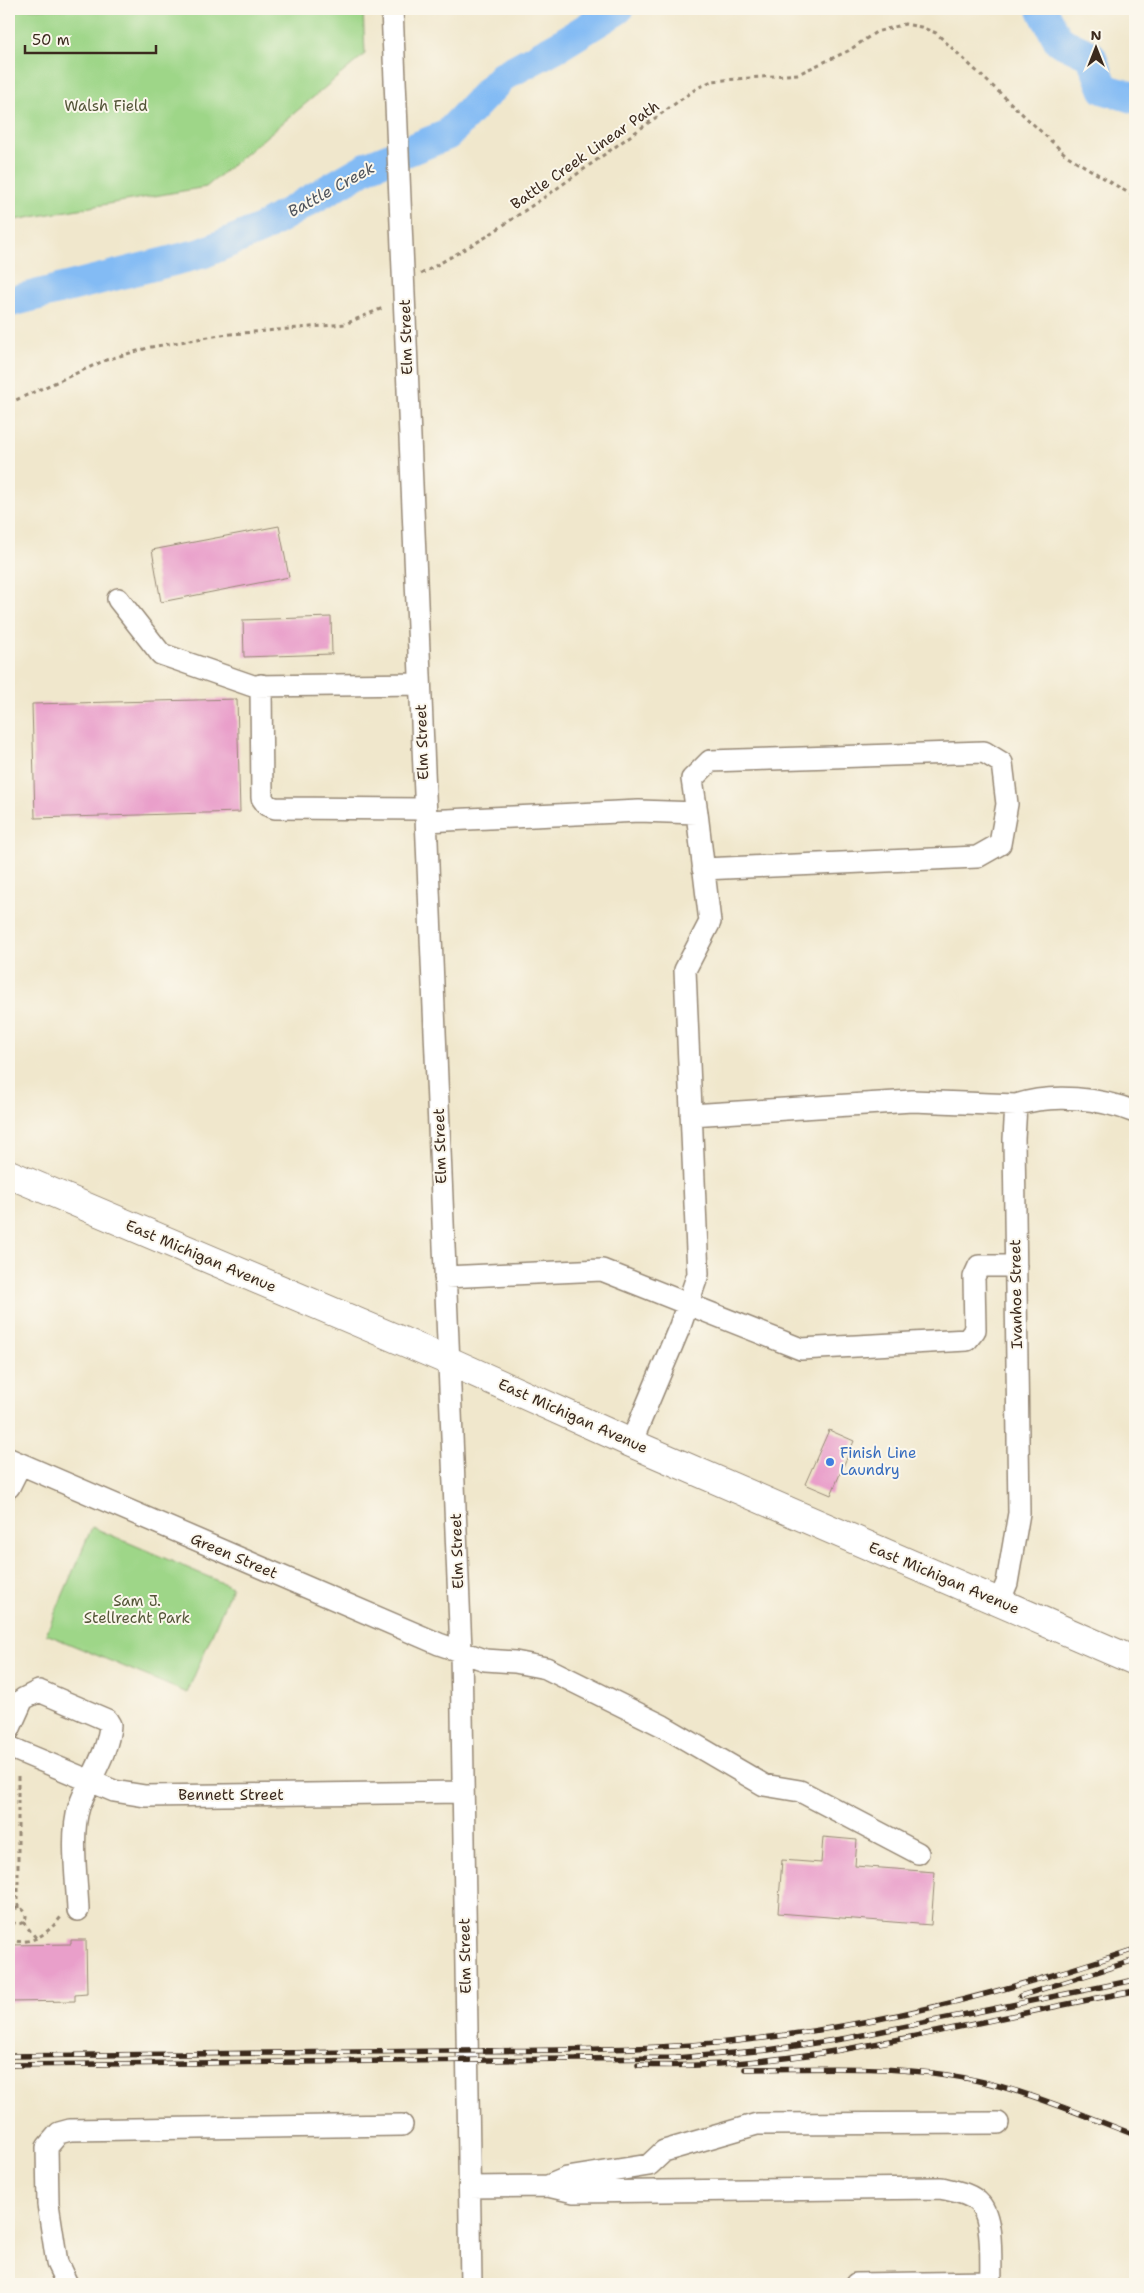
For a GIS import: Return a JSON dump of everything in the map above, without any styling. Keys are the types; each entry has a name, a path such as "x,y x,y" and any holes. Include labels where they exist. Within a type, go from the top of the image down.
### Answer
{"highway":[{"name":"East Michigan Avenue","path":"9,1174 449,1361 631,1443 999,1602 1134,1655"}],"street":[{"name":"Elm Street","path":"392,19 461,1650 471,2284"},
{"path":"118,599 161,654 252,686 420,684"},
{"path":"261,685 262,798 267,806 274,808 425,815 639,811 697,813"},
{"path":"631,1443 688,1304 698,1274 685,970 710,922 692,779 710,761 984,752 1002,763 1008,804 1000,844 977,857 704,869"},
{"path":"691,1114 912,1101 1016,1105 1033,1100 1098,1100 1116,1104 1135,1112"},
{"name":"Ivanhoe Street","path":"999,1602 1007,1583 1019,1513 1014,1139 1016,1105"},
{"path":"446,1277 602,1270 801,1350 967,1340 975,1330 974,1277 979,1266 1016,1266"},
{"path":"9,1486 15,1462"},
{"name":"Green Street","path":"15,1462 439,1644 461,1650 485,1660 515,1662 546,1668 663,1726 764,1785 800,1791 918,1853"},
{"path":"9,1730 23,1700 39,1691 107,1720 110,1725 105,1749 79,1807 75,1826 78,1910"},
{"name":"Bennett Street","path":"9,1746 89,1782 114,1791 144,1796 463,1792"},
{"path":"548,2186 567,2178 649,2165 664,2151 757,2124 998,2123"},
{"path":"67,2284 57,2263 48,2204 47,2147 58,2133 70,2130 402,2125"},
{"path":"469,2187 548,2186 574,2192 941,2188 966,2194 980,2202 988,2217 991,2283 856,2284"}],"path":[{"name":"Battle Creek Linear Path","path":"9,403 106,360 150,347 220,335 345,324 382,310 425,271 486,237 698,88 712,81 798,74 848,51 876,32 905,24 936,33 1066,155 1135,197"},
{"path":"18,1776 18,1908"},
{"path":"18,1908 25,1912 26,1917 19,1924 11,1918 11,1913 18,1908"},
{"path":"9,1940 25,1941 36,1939 49,1931 62,1916 78,1910"},
{"path":"9,1926 14,1922"},
{"path":"23,1922 36,1939"}],"green space":[{"name":"Walsh Field","path":"9,9 363,9 365,54 206,187 9,221"},
{"name":"Sam J. Stellrecht Park","path":"92,1527 232,1587 187,1693 46,1634"}],"building":[{"path":"279,526 289,577 161,602 152,550"},
{"path":"331,617 332,654 244,657 243,620"},
{"path":"237,699 240,812 35,818 32,704"},
{"name":"Finish Line Laundry","path":"829,1430 854,1441 831,1495 805,1484"},
{"path":"823,1837 857,1840 855,1866 935,1872 931,1925 778,1913 782,1860 821,1863"},
{"path":"71,1940 86,1940 87,1994 75,1995 75,2001 9,2002 9,1945 71,1944"}],"waterway":[{"name":"Battle Creek","path":"9,302 203,253 260,229 369,166 447,135 503,76 560,45 618,9"},
{"name":"Battle Creek","path":"1042,9 1059,41 1091,56 1104,89 1135,98"}],"railway":[{"path":"9,2056 575,2050 702,2044 786,2035 875,2020 963,2000 1135,1949"},
{"path":"1020,1996 1135,1960"},
{"path":"9,2065 676,2058 768,2050 848,2038 1135,1980"},
{"path":"638,2065 701,2065 764,2060 826,2052 1135,1991"},
{"path":"745,2069 897,2070 971,2079 1019,2092 1066,2108 1135,2135"}],"place":[{"name":"Finish Line Laundry","path":"830,1462"}]}
